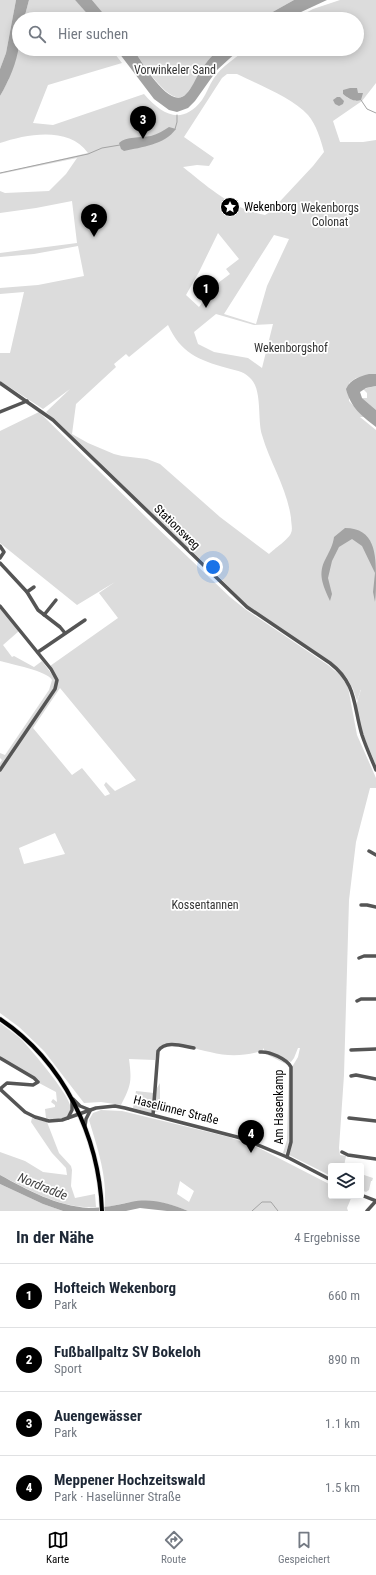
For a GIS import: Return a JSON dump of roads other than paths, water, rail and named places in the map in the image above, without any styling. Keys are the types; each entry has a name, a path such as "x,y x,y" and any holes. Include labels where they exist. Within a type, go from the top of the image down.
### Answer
{"main road":[{"path":"0,1019 21,1035 40,1054 53,1070 80,1114 98,1171 102,1211"}],"street":[{"name":"Stationsweg","path":"0,383 53,420 247,607 330,663 342,674 351,689 362,735 376,770"},
{"path":"0,412 27,401"},
{"path":"0,546 4,552 0,558"},
{"path":"0,563 27,592 36,608 65,633"},
{"path":"27,592 34,587"},
{"path":"44,615 56,600"},
{"path":"0,606 56,676 56,684 0,770"},
{"path":"38,652 85,620"},
{"path":"370,851 376,855"},
{"path":"361,905 376,907"},
{"path":"359,958 364,956 376,956"},
{"path":"357,1001 361,999 376,999"},
{"path":"153,1115 158,1051 160,1048 169,1044 194,1048"},
{"path":"351,1050 376,1049"},
{"name":"Am Hasenkamp","path":"260,1052 267,1052 289,1063 291,1067 291,1142 287,1157"},
{"path":"0,1058 34,1078 38,1082 33,1085 7,1083 0,1089"},
{"path":"351,1076 356,1075 376,1079"},
{"name":"Haselünner Straße","path":"0,1089 20,1108 35,1117 55,1121 104,1106 115,1106 225,1132 287,1157 328,1178"},
{"path":"72,1099 80,1106 90,1110 85,1126"},
{"path":"68,1118 72,1110 72,1099"},
{"path":"350,1118 376,1121"},
{"path":"342,1152 348,1155 376,1160"},
{"path":"364,1196 376,1201 367,1211"}],"waterway":[{"path":"361,100 367,109 376,113"},
{"path":"175,129 177,115"},
{"path":"0,173 88,154 102,148 120,145"},
{"path":"252,1211 262,1202 271,1202 278,1211"}],"place":[{"name":"Auengewässer","path":"143,139"},
{"name":"Wekenborg","path":"230,207"},
{"name":"Fußballpaltz SV Bokeloh","path":"94,237"},
{"name":"Hofteich Wekenborg","path":"206,308"},
{"name":"Meppener Hochzeitswald","path":"251,1153"}],"park label":[{"name":"Vorwinkeler Sand","path":"175,70"},
{"name":"Wekenborgs Colonat","path":"330,215"},
{"name":"Wekenborgshof","path":"291,348"},
{"name":"Kossentannen","path":"205,905"}],"water label":[{"name":"Nordradde","path":"43,1186"}]}
